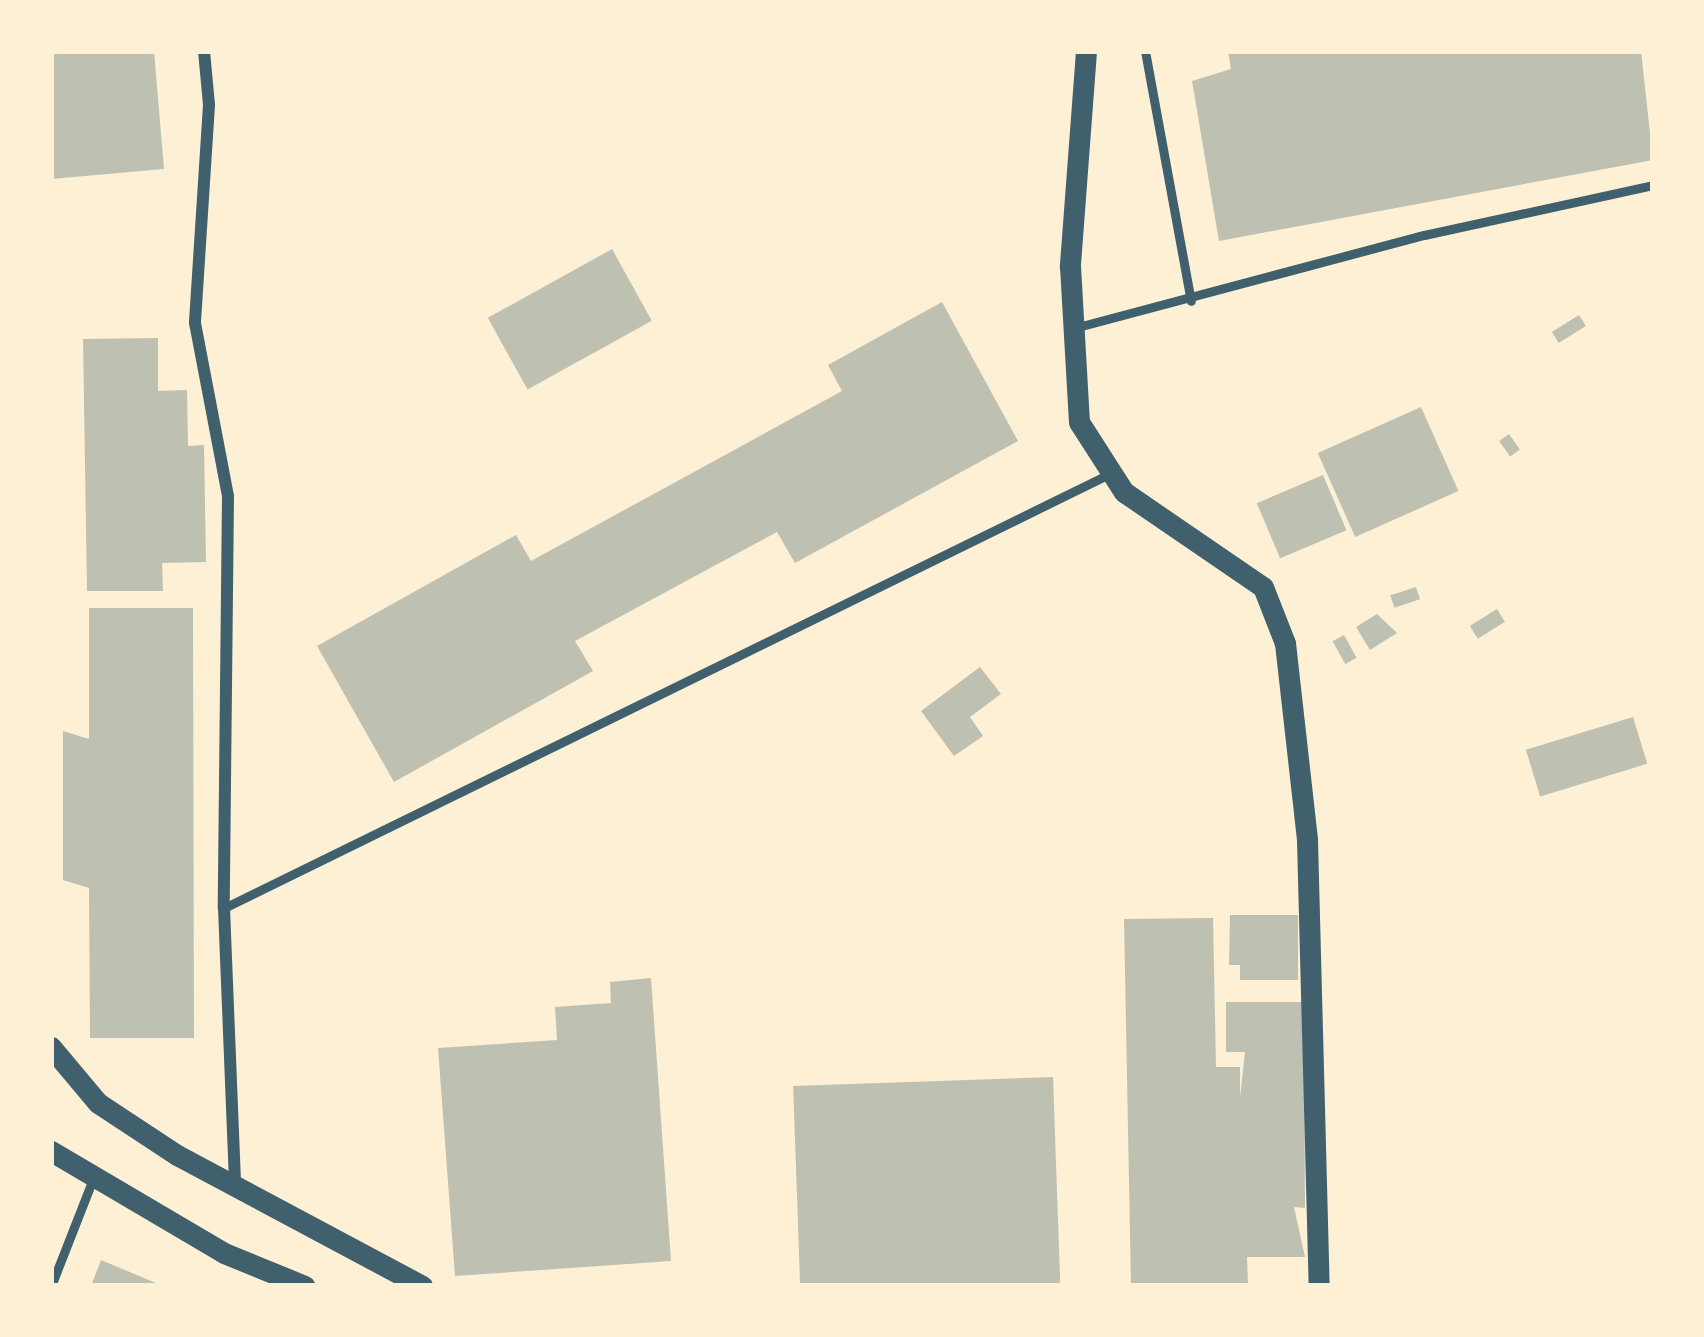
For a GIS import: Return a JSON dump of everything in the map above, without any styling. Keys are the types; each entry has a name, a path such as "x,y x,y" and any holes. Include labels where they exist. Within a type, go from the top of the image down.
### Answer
{"street":[{"path":"204,51 209,105 195,323 228,496 224,908 236,1186"},
{"path":"1086,51 1069,329 1073,403 1107,475 1253,577 1277,612 1307,840 1319,1286"},
{"path":"51,1047 98,1103 236,1186 422,1286"},
{"path":"51,1151 224,1253 305,1286"}],"lane":[{"path":"1145,51 1191,302"},
{"path":"1069,329 1191,302 1424,235 1653,185"},
{"path":"224,908 1107,475"},
{"path":"51,1286 94,1176"}],"building":[{"path":"51,51 154,51 164,169 51,179"},
{"path":"1228,51 1641,51 1653,160 1219,241 1192,81 1231,69"},
{"path":"612,249 652,321 528,390 488,318"},
{"path":"942,302 1018,441 795,563 777,532 575,641 593,671 394,782 317,646 516,535 531,561 842,391 828,365"},
{"path":"1579,315 1586,326 1559,343 1552,332"},
{"path":"158,338 158,391 187,390 188,446 204,445 206,562 162,563 163,591 87,591 83,339"},
{"path":"1421,407 1458,491 1355,537 1318,453"},
{"path":"1509,434 1520,450 1510,456 1499,441"},
{"path":"1323,475 1346,530 1280,558 1257,503"},
{"path":"1416,587 1420,599 1394,608 1390,595"},
{"path":"89,608 193,608 194,1038 90,1038 89,888 63,880 63,731 89,739"},
{"path":"1497,609 1505,622 1478,639 1470,626"},
{"path":"1377,614 1397,633 1370,650 1356,627"},
{"path":"1344,635 1357,658 1345,664 1333,641"},
{"path":"980,667 1001,694 970,717 983,736 954,756 921,711"},
{"path":"1633,717 1647,764 1540,797 1526,750"},
{"path":"1230,915 1298,915 1298,980 1240,980 1240,965 1229,965"},
{"path":"1213,918 1216,1067 1240,1067 1240,1097 1245,1052 1226,1052 1226,1002 1304,1002 1305,1208 1294,1207 1305,1257 1247,1257 1248,1286 1131,1286 1124,919"},
{"path":"651,978 671,1261 455,1276 438,1048 557,1040 555,1007 611,1003 610,982"},
{"path":"1053,1077 1060,1286 800,1286 793,1086"},
{"path":"101,1260 163,1286 91,1286"}]}
